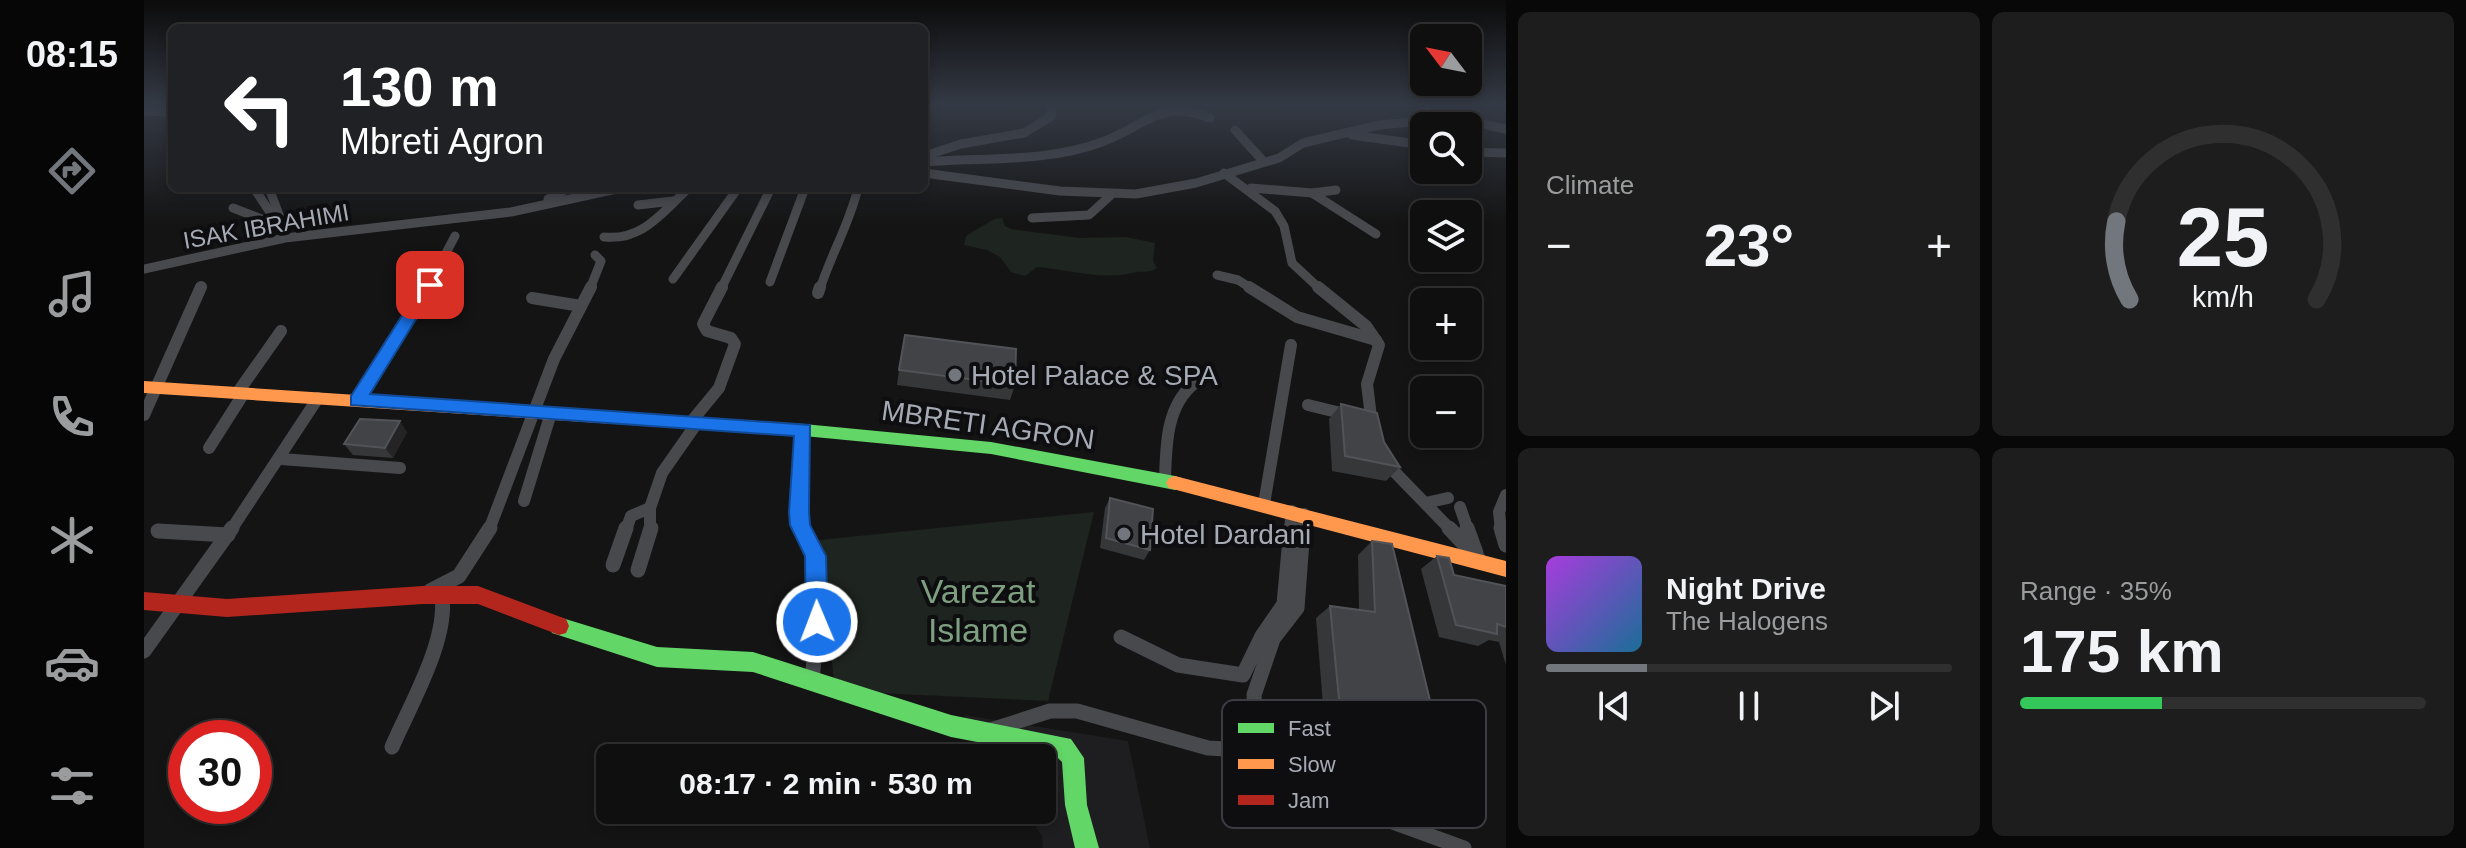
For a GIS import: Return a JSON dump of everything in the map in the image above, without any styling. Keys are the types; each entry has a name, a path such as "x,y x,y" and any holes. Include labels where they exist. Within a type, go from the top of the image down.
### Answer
{"main road":[{"name":"MBRETI AGRON","path":"151,387 804,430 991,448 1165,480 1479,559 1506,569"},
{"path":"144,601 227,608 423,595 478,595 598,640 657,657 753,662 951,726 1050,742 1070,753 1076,805 1087,848"}],"street":[{"path":"928,155 975,144"},
{"path":"928,162 1096,144"},
{"path":"1247,144 1264,162"},
{"path":"928,173 1112,194 1162,191 1279,158 1302,144"},
{"path":"1482,152 1506,153"},
{"path":"1224,173 1251,188 1284,224 1291,264 1366,326 1376,340 1379,350 1367,384 1371,420 1384,462 1479,559"},
{"path":"1251,188 1312,193 1336,190"},
{"path":"257,192 282,230"},
{"path":"270,192 282,230"},
{"name":"ISAK IBRAHIMI","path":"491,214 547,199 561,192"},
{"name":"ISAK IBRAHIMI","path":"144,269 282,230 491,214 601,192"},
{"path":"604,237 635,237 684,192"},
{"path":"673,279 735,192"},
{"path":"638,570 653,522 650,508 668,461 719,388 735,344 731,338 707,331 703,324 769,192"},
{"path":"770,282 804,192"},
{"path":"818,293 837,238 848,227 857,192"},
{"path":"1312,193 1376,234"},
{"path":"1032,218 1089,215 1112,194"},
{"path":"638,205 673,201"},
{"path":"233,208 282,230"},
{"path":"357,400 418,305 455,236"},
{"path":"423,595 459,576 478,549 514,468 532,412 563,339 601,265 595,255"},
{"path":"1217,275 1246,281 1267,301 1286,312 1334,330 1376,340"},
{"path":"144,415 151,387 201,286"},
{"path":"532,298 581,306"},
{"path":"209,448 281,331"},
{"path":"1264,504 1291,345"},
{"path":"1165,480 1169,438 1180,398 1195,383"},
{"path":"144,651 281,459 318,398"},
{"path":"1308,405 1371,420"},
{"path":"524,501 551,413"},
{"path":"804,430 800,525 815,556 817,622 812,682"},
{"path":"281,459 400,468"},
{"path":"1506,495 1499,502 1498,512 1506,545"},
{"path":"1425,503 1454,502 1479,559"},
{"path":"613,565 631,516 650,508"},
{"path":"1121,637 1178,665 1243,675 1262,636 1284,604 1298,512"},
{"path":"1254,700 1273,639 1297,608 1298,512"},
{"path":"158,531 228,535"},
{"path":"392,747 435,641 445,604 442,596"},
{"path":"985,732 1050,711 1077,711 1208,748 1222,749"},
{"path":"1409,828 1464,848"}],"shaded area":[{"path":"964,715 1128,741 1150,848 1043,848 1042,836 1034,824 1056,824 1056,744 982,744"}],"green space":[{"path":"1002,218 1005,226 1011,229 1080,238 1125,237 1155,243 1153,261 1157,268 1121,275 1085,274 1037,267 1025,276 1011,272 1000,257 987,250 964,245 966,236 994,219"},
{"name":"Varezat Islame","path":"1094,512 1048,701 835,691 819,540"}],"building":[{"path":"905,335 1016,349 1015,385 899,370"},
{"path":"1341,404 1377,413 1384,442 1400,467 1345,456"},
{"path":"360,419 400,421 385,448 344,444"},
{"name":"Hotel Dardani","path":"1110,498 1153,509 1150,550 1106,538"},
{"path":"1372,541 1392,544 1430,700 1339,700 1330,606 1375,612"},
{"path":"1437,556 1449,558 1454,575 1506,586 1506,627 1497,624 1497,634 1456,625"}],"traffic: fast":[{"path":"615,418 804,430 991,448 1175,483"},
{"path":"559,626 657,657 753,662 951,726 1063,747 1073,758 1076,805 1087,848"}],"traffic: slow":[{"path":"144,387 615,418"},
{"path":"1175,483 1506,569"}],"traffic: jam":[{"path":"144,601 227,608 423,595 478,595 559,626"}],"place":[{"name":"Hotel Palace & SPA","path":"955,375"},
{"name":"Hotel Dardani","path":"1124,534"}],"route":[{"path":"430,285 357,400 804,430 799,512 800,525 815,556 817,622"}]}
